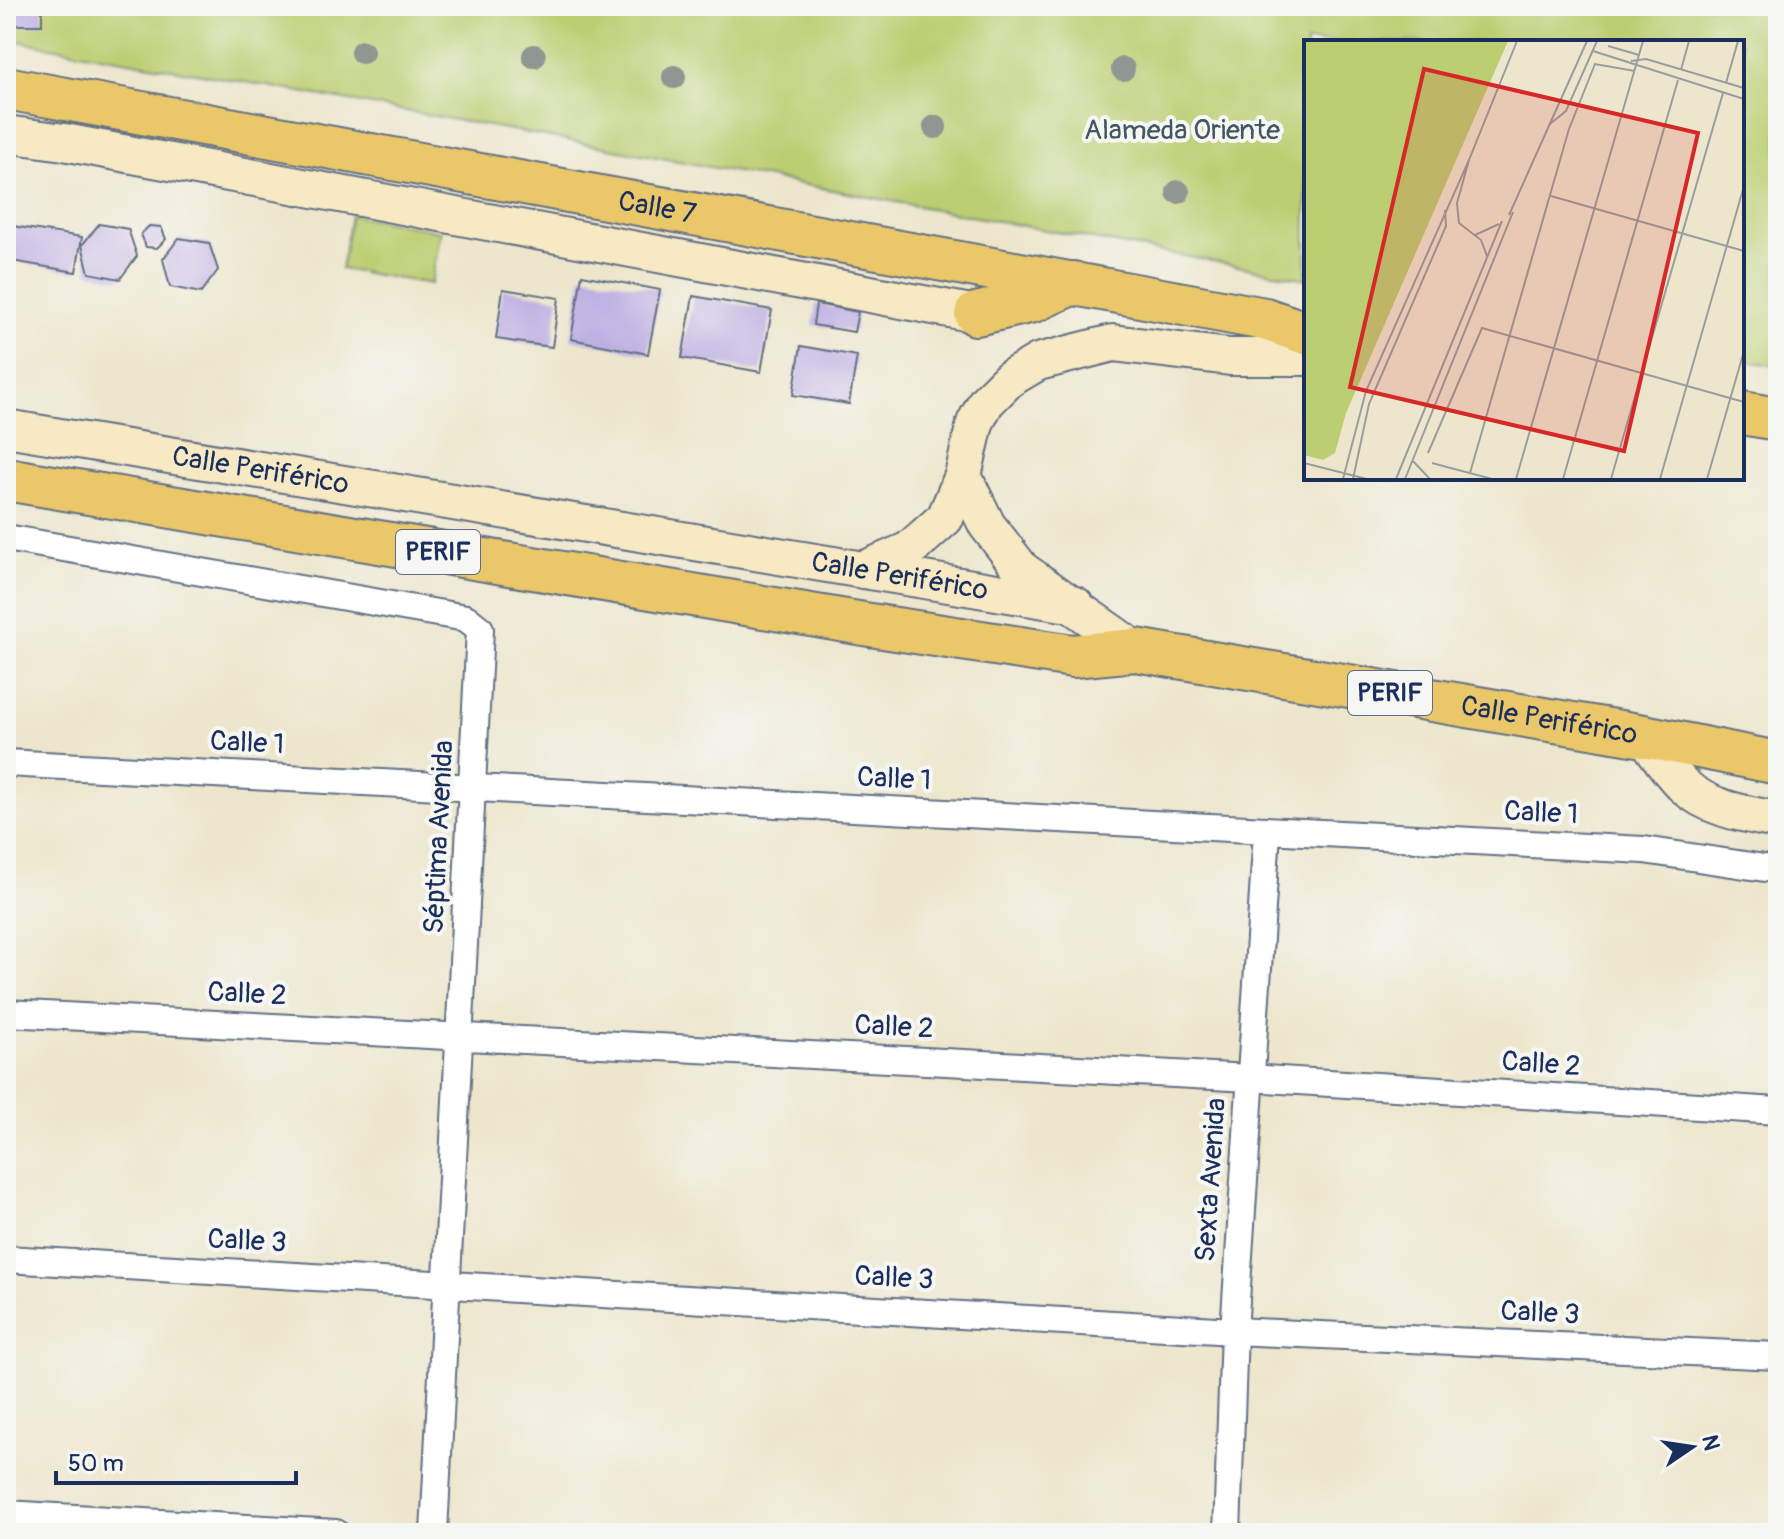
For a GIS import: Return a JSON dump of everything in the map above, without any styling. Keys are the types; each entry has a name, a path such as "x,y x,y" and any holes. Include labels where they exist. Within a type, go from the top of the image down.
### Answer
{"main road":[{"name":"Calle 7","path":"6,88 1265,319 1304,332"},
{"path":"6,134 64,142 976,314 1033,301 1073,283"},
{"path":"863,570 909,550 932,533 945,518 963,476 975,423 986,402 1009,379 1038,362 1113,343 1230,357 1304,357"},
{"path":"1744,413 1778,419"},
{"name":"Calle Periférico","path":"6,428 1075,605 1136,650 1644,736 1778,763"},
{"path":"963,476 987,525 1022,570 1075,605"},
{"name":"PERIF","path":"6,479 870,625 1073,656 1136,650"},
{"path":"1644,736 1684,786 1707,802 1736,812 1778,820"}],"street":[{"name":"Séptima Avenida","path":"6,538 466,618 480,629 482,638 434,1533"},
{"name":"Calle 1","path":"6,763 1644,850 1778,870"},
{"name":"Sexta Avenida","path":"1227,1533 1234,1331 1267,832"},
{"name":"Calle 2","path":"6,1013 1250,1078 1778,1111"},
{"name":"Calle 3","path":"6,1259 1234,1331 1778,1356"},
{"path":"6,1514 336,1533"}],"green space":[{"name":"Alameda Oriente","path":"6,6 1778,6 1778,366 1744,360 1744,40 1304,40 1304,279 561,139 6,39"},
{"path":"351,215 441,231 431,284 341,269"}],"building":[{"path":"6,6 42,6 42,25 6,25"},
{"path":"99,224 128,229 137,256 120,279 89,273 82,245"},
{"path":"6,225 82,237 76,272 6,260"},
{"path":"149,226 161,227 166,239 157,248 146,247 141,234"},
{"path":"179,238 209,243 218,270 201,293 170,287 163,259"},
{"path":"582,275 660,290 648,354 571,339"},
{"path":"503,289 559,298 552,347 496,339"},
{"path":"693,296 772,310 761,372 682,358"},
{"path":"816,304 858,312 854,332 813,325"},
{"path":"801,346 857,356 849,404 793,395"}]}
